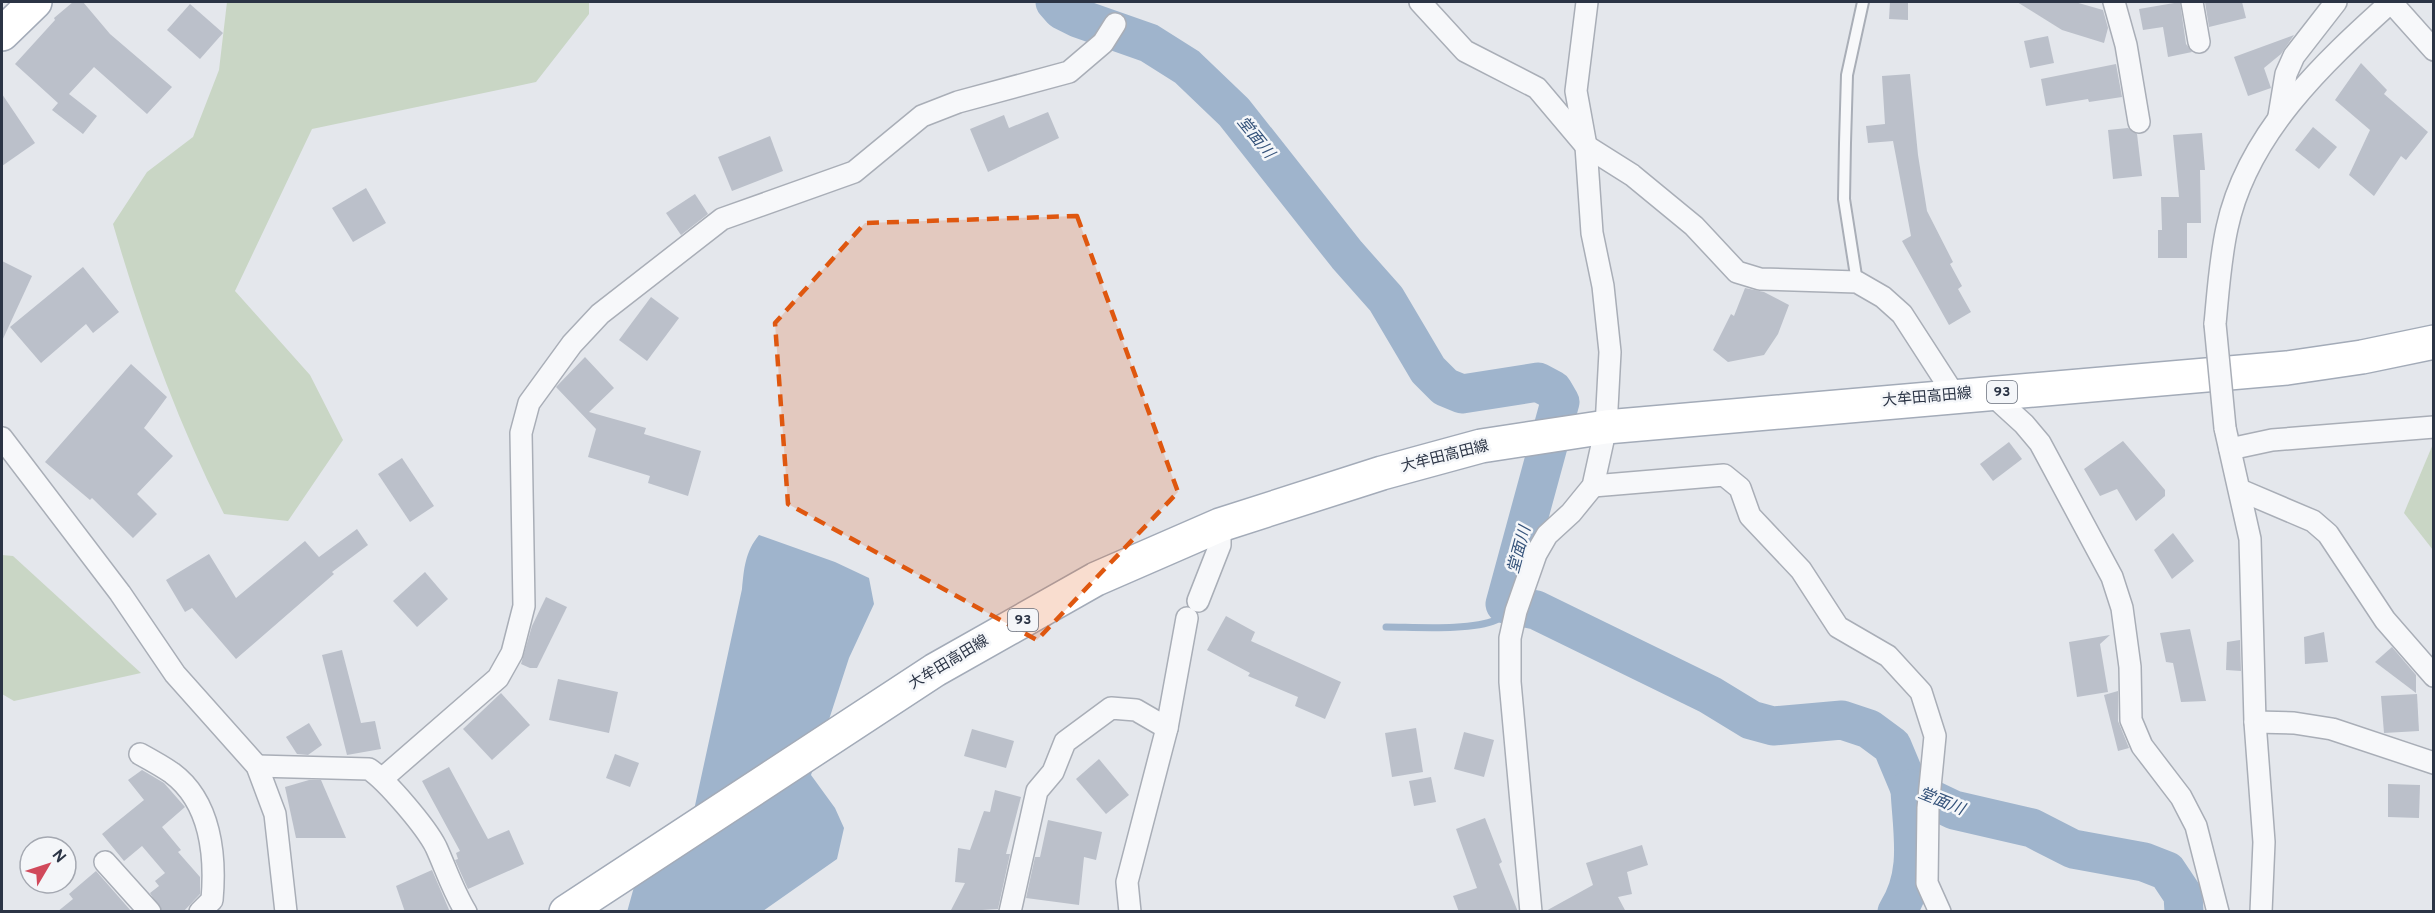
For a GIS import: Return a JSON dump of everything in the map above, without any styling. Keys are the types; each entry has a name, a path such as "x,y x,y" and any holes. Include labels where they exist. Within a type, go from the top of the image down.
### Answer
{"main road":[{"path":"2,34 35,2"},
{"name":"大牟田高田線","path":"566,912 935,670 1096,579 1220,525 1382,473 1481,446 1606,427 2287,368 2362,357 2433,342"}],"street":[{"path":"1420,2 1465,51 1537,88 1586,147 1632,175 1685,219 1737,272 1760,279 1857,282 1883,297 1902,314 1955,396"},
{"path":"1531,912 1510,682 1510,638 1536,554 1547,535 1571,513 1593,486 1606,427 1610,352 1604,286 1592,233 1586,147 1576,91 1587,2"},
{"path":"2114,2 2126,45 2139,122"},
{"path":"2192,2 2199,42"},
{"path":"2279,118 2286,74 2294,56 2336,2"},
{"path":"2261,912 2264,842 2255,722 2250,539 2224,428 2216,324 2227,228 2248,167 2279,118 2339,49 2391,2 2433,50"},
{"path":"382,778 498,678 512,653 524,606 521,433 529,403 572,344 600,315 722,219 854,172 922,116 958,102 1069,72 1102,43 1115,24"},
{"path":"1990,393 2024,424 2040,443 2112,577 2122,609 2130,667 2131,720 2142,746 2181,797 2196,826 2218,912"},
{"path":"2230,449 2272,440 2433,427"},
{"path":"2,438 120,593 175,674 256,766 275,814 286,912"},
{"path":"1593,486 1724,476 1740,488 1750,516 1801,570 1838,627 1888,656 1921,692 1935,736 1928,808 1927,883 1940,912"},
{"path":"2240,490 2313,521 2328,534 2385,620 2433,676"},
{"path":"1130,912 1127,882 1167,728 1192,610 1220,545 1220,525"},
{"path":"1010,912 1037,791 1053,772 1065,742 1111,708 1136,710 1167,728"},
{"path":"2255,722 2294,723 2332,729 2433,763"},
{"path":"140,754 174,774 195,797 211,840 215,871 212,900 200,912"},
{"path":"256,766 369,769 382,778 435,845 453,891 466,912"},
{"path":"105,862 150,912"}],"lane":[{"path":"1857,282 1844,199 1847,75 1863,2"}],"highlighted area":[{"path":"1077,216 1178,492 1037,640 788,504 775,323 865,223"}],"green space":[{"path":"227,2 589,2 589,14 536,82 312,129 235,291 310,375 343,440 288,521 224,514 191,444 162,372 113,224 147,172 193,137 219,70"},
{"path":"2433,444 2434,550 2404,513"},
{"path":"2,555 13,556 141,673 14,701 2,694"}],"water":[{"path":"759,535 835,562 869,578 874,604 849,658 811,775 835,808 844,828 837,859 763,911 627,912 639,869 691,824 742,589 746,561"}],"building":[{"path":"73,2 83,2 110,34 172,87 147,114 94,67 69,94 97,116 83,134 52,110 58,103 15,64 55,20 54,18"},
{"path":"1890,2 1908,2 1908,20 1889,19"},
{"path":"2017,2 2075,2 2103,10 2108,28 2104,43 2062,30"},
{"path":"2180,2 2186,44 2192,52 2168,57 2163,27 2143,30 2139,9"},
{"path":"2205,2 2242,2 2246,18 2209,27"},
{"path":"190,4 223,33 200,59 167,30"},
{"path":"2294,35 2281,54 2264,68 2271,88 2248,96 2234,57"},
{"path":"2048,36 2054,63 2030,68 2024,41"},
{"path":"2361,63 2387,90 2384,94 2428,132 2406,160 2401,156 2374,196 2349,175 2370,130 2335,100"},
{"path":"2116,64 2122,97 2089,102 2088,99 2046,106 2041,79"},
{"path":"1910,74 1918,155 1927,211 1953,262 1950,264 1962,286 1958,289 1971,312 1949,325 1902,241 1911,236 1893,141 1868,143 1866,126 1885,124 1882,76"},
{"path":"2,94 35,143 2,166"},
{"path":"1048,112 1059,138 988,172 970,129 1004,115 1009,128"},
{"path":"2313,127 2337,147 2319,169 2295,150"},
{"path":"2128,128 2137,134 2142,176 2113,179 2108,130"},
{"path":"2202,133 2205,170 2200,170 2201,223 2187,223 2187,258 2158,258 2158,230 2162,230 2161,197 2179,197 2173,135"},
{"path":"770,136 783,171 732,191 718,157"},
{"path":"366,188 386,223 353,242 332,208"},
{"path":"695,194 708,214 681,235 666,213"},
{"path":"2,261 32,276 2,341"},
{"path":"83,267 119,312 93,333 86,324 41,363 10,327"},
{"path":"1745,288 1764,292 1789,305 1778,334 1764,355 1728,362 1713,350 1731,314 1734,316"},
{"path":"651,297 679,318 647,361 619,340"},
{"path":"585,357 614,388 589,412 646,428 644,434 701,451 688,496 648,483 650,476 588,457 596,429 556,387"},
{"path":"131,364 167,397 144,428 173,456 137,494 157,514 133,538 92,498 90,500 45,462"},
{"path":"2123,441 2165,490 2165,496 2136,521 2117,489 2100,496 2084,469"},
{"path":"2009,442 2022,459 1993,481 1980,464"},
{"path":"402,458 434,506 410,522 378,474"},
{"path":"357,529 368,545 332,572 334,574 236,659 192,608 185,612 166,580 209,554 236,598 305,541 319,557"},
{"path":"2173,533 2194,561 2172,579 2154,550"},
{"path":"425,572 448,599 417,627 393,601"},
{"path":"546,597 567,607 537,668 530,668 521,664 532,626"},
{"path":"1226,616 1255,632 1251,641 1341,682 1325,719 1295,706 1298,697 1248,676 1250,673 1207,650"},
{"path":"2190,629 2206,701 2181,702 2173,663 2166,662 2160,633"},
{"path":"2324,632 2328,662 2305,664 2304,637"},
{"path":"2110,635 2100,644 2108,692 2077,697 2069,642"},
{"path":"2240,640 2241,671 2226,670 2227,642"},
{"path":"2392,647 2416,675 2416,693 2375,662"},
{"path":"342,650 361,723 375,721 381,749 347,755 322,655"},
{"path":"558,679 618,692 609,733 549,720"},
{"path":"2118,691 2118,721 2129,748 2118,751 2104,695"},
{"path":"501,693 530,725 492,760 463,729"},
{"path":"2417,694 2419,731 2384,733 2381,696"},
{"path":"309,723 322,745 308,755 297,754 286,737"},
{"path":"1416,728 1423,772 1392,777 1385,733"},
{"path":"972,729 1014,741 1006,768 964,756"},
{"path":"1464,732 1494,740 1484,777 1454,769"},
{"path":"615,754 639,763 630,787 606,778"},
{"path":"1099,759 1129,795 1106,814 1076,779"},
{"path":"449,767 488,839 509,830 524,864 468,889 455,860 458,859 456,853 460,851 422,781"},
{"path":"142,770 164,783 185,807 162,827 181,850 178,852 200,877 200,894 183,912 162,912 150,893 159,886 155,881 165,873 142,846 124,861 102,834 144,800 128,780"},
{"path":"1431,777 1436,802 1414,806 1409,781"},
{"path":"309,780 321,780 346,838 296,838 285,787"},
{"path":"2388,784 2420,785 2419,818 2388,817"},
{"path":"995,790 1021,797 1006,854 1010,854 998,909 950,912 965,883 955,882 958,848 970,850 984,811 990,812"},
{"path":"1485,818 1502,862 1499,864 1518,912 1459,912 1453,896 1477,888 1456,829"},
{"path":"1048,820 1102,832 1096,860 1084,857 1079,905 1026,898 1035,857 1040,857"},
{"path":"1642,845 1648,865 1627,872 1632,894 1618,897 1626,912 1544,912 1593,885 1586,863"},
{"path":"432,870 450,912 405,912 396,886"},
{"path":"96,871 132,912 57,912 73,899 70,895 78,895 78,886"}],"waterway":[{"name":"堂面川","path":"1055,2 1062,10 1078,18 1149,43 1187,67 1234,112 1347,255 1386,299 1428,370 1445,387 1462,394 1538,382 1553,390 1560,402 1505,604 1536,610 1710,695 1751,720 1773,726 1842,720 1869,729 1892,746 1910,789 1954,810 2032,828 2073,849 2144,862 2167,871 2183,895 2184,912"},
{"path":"1386,627 1472,626 1496,620 1504,611 1505,604"},
{"path":"1897,912 1905,897 1913,867 1910,789"}]}
